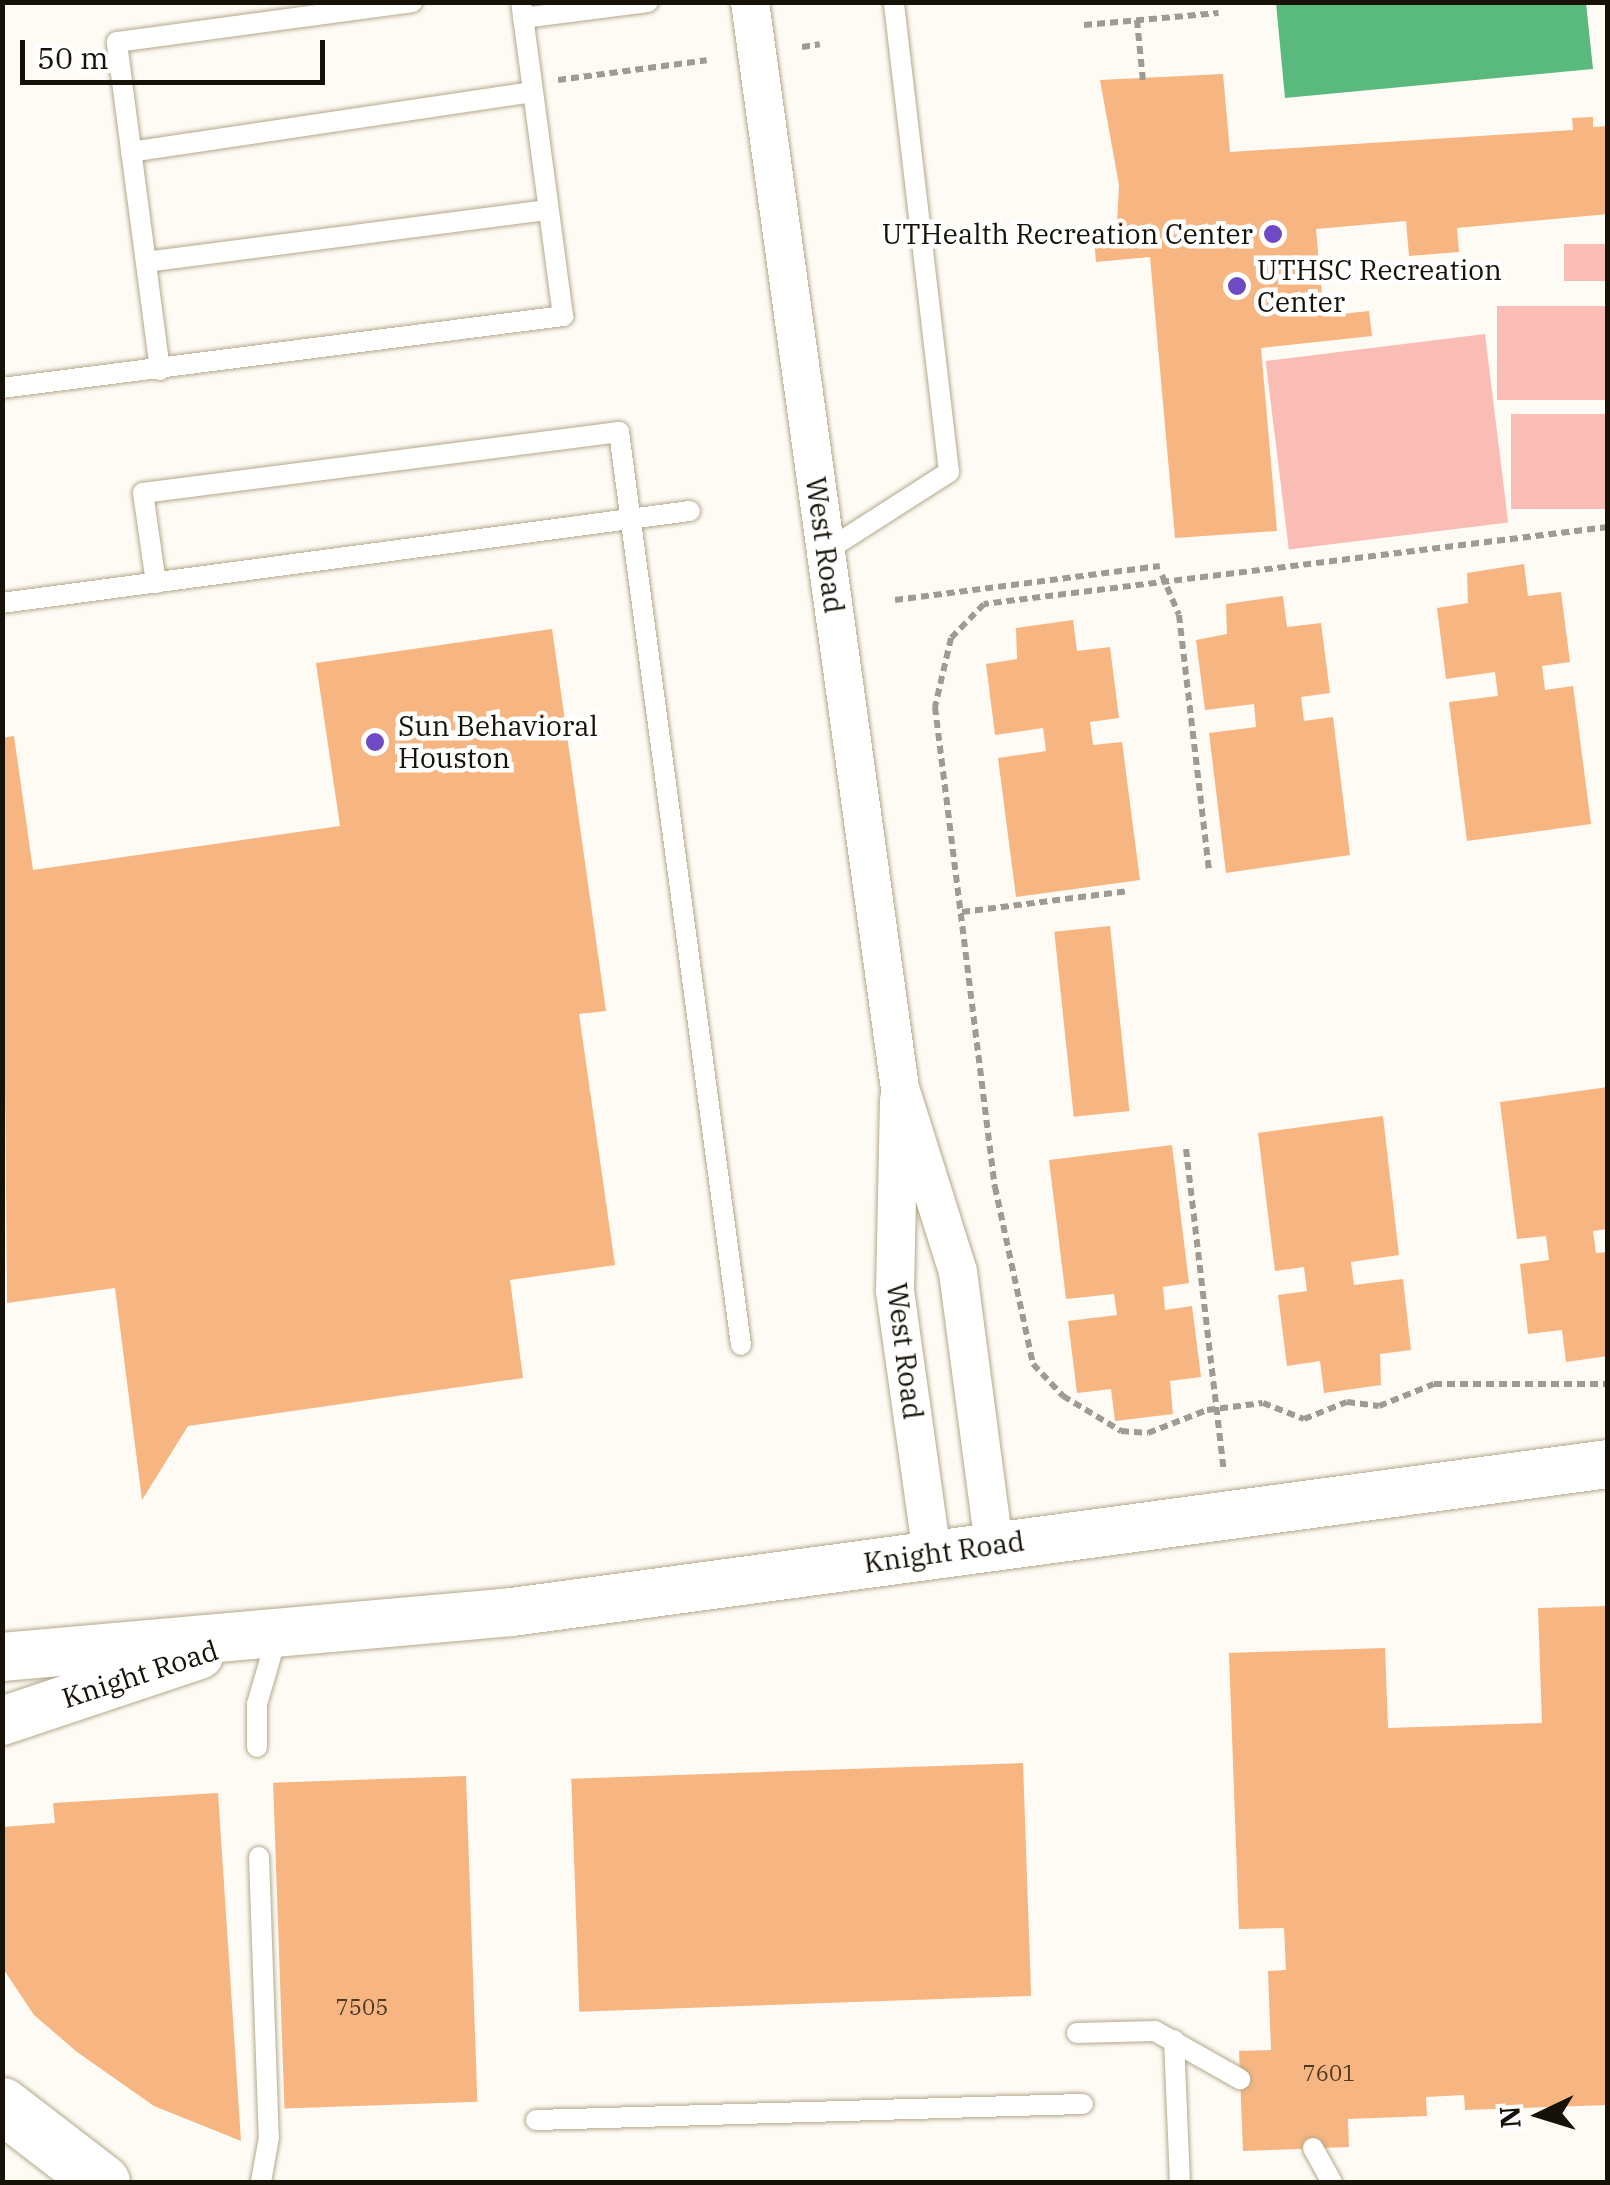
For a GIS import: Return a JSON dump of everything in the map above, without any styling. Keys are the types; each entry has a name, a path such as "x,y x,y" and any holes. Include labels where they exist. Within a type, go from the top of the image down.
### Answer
{"main road":[{"path":"2,2104 102,2182"}],"street":[{"name":"West Road","path":"750,2 900,1088 958,1272 994,1544"},
{"name":"West Road","path":"900,1088 893,1253 932,1553"},
{"name":"Knight Road","path":"2,1657 279,1629 512,1612 1608,1464"},
{"name":"Knight Road","path":"2,1720 279,1629"}],"lane":[{"path":"160,370 117,42 412,2"},
{"path":"2,388 555,320 564,304 522,10 648,2"},
{"path":"826,551 948,472 894,2"},
{"path":"132,152 533,92"},
{"path":"146,262 548,210"},
{"path":"156,583 143,493 619,432 741,1344"},
{"path":"2,603 690,511"},
{"path":"256,1747 257,1704 279,1629"},
{"path":"259,1857 269,2136 262,2182"},
{"path":"1077,2033 1155,2032 1240,2079"},
{"path":"1174,2040 1180,2182"},
{"path":"536,2120 1083,2104"},
{"path":"1313,2148 1332,2182"}],"path":[{"path":"1084,25 1218,13"},
{"path":"1137,20 1142,81"},
{"path":"802,47 820,44"},
{"path":"591,76 706,60"},
{"path":"894,600 1608,527"},
{"path":"1162,574 1179,615 1210,872"},
{"path":"1162,574 984,604 951,638 935,707 994,1187 1033,1364 1063,1396 1121,1432 1148,1433 1217,1410 1264,1402 1304,1419 1347,1402 1379,1406 1434,1384 1608,1384"},
{"path":"962,912 1130,891"},
{"path":"1186,1149 1224,1472"}],"shaded area":[{"path":"1276,3 1586,3 1593,69 1285,98"},
{"path":"1564,244 1607,244 1607,281 1564,281"},
{"path":"1497,306 1607,306 1607,400 1497,400"},
{"path":"1485,334 1508,523 1289,550 1266,361"},
{"path":"1511,414 1607,414 1607,509 1511,509"}],"building":[{"name":"UTHSC Recreation Center","path":"1223,74 1230,152 1573,130 1572,118 1593,117 1593,127 1608,126 1608,214 1457,228 1459,252 1409,256 1406,221 1316,229 1324,316 1369,311 1372,336 1261,348 1277,531 1175,538 1150,257 1096,262 1093,228 1117,225 1119,185 1100,80"},
{"path":"1524,564 1528,596 1561,592 1570,662 1542,666 1545,690 1573,686 1591,824 1467,841 1449,702 1498,696 1495,672 1446,679 1437,608 1468,603 1467,573"},
{"path":"1283,596 1287,627 1321,623 1330,693 1301,697 1304,721 1333,717 1350,855 1226,873 1209,733 1256,727 1254,704 1205,710 1196,640 1227,634 1226,604"},
{"path":"1073,620 1077,651 1110,647 1119,718 1090,722 1093,745 1122,742 1140,880 1016,897 998,758 1046,751 1043,728 995,735 986,664 1017,659 1016,628"},
{"path":"552,629 606,1011 579,1014 615,1265 510,1280 523,1378 188,1426 142,1500 115,1288 7,1303 2,738 14,736 33,870 340,826 316,663"},
{"path":"1110,926 1129,1111 1074,1117 1054,932"},
{"path":"1608,1087 1608,1229 1593,1231 1596,1253 1608,1252 1608,1356 1566,1362 1562,1330 1528,1334 1520,1264 1549,1260 1546,1236 1517,1239 1500,1102"},
{"path":"1383,1116 1399,1255 1351,1262 1354,1285 1403,1279 1411,1350 1380,1354 1381,1385 1324,1393 1320,1361 1287,1366 1278,1295 1307,1291 1304,1267 1275,1271 1258,1133"},
{"path":"1172,1145 1189,1283 1163,1287 1165,1310 1192,1306 1201,1377 1170,1381 1173,1414 1115,1421 1111,1389 1077,1393 1068,1321 1117,1315 1114,1294 1066,1299 1049,1160"},
{"path":"1608,1606 1608,2105 1465,2110 1464,2095 1426,2097 1427,2116 1348,2119 1349,2147 1243,2151 1239,2051 1271,2050 1268,1971 1286,1970 1284,1928 1239,1929 1229,1653 1385,1648 1388,1728 1542,1723 1538,1608"},
{"path":"1023,1763 1031,1996 579,2012 571,1779"},
{"path":"466,1776 477,2102 284,2109 273,1783"},
{"path":"218,1793 241,2141 154,2106 77,2052 34,2015 2,1967 2,1827 55,1823 53,1803"}],"place":[{"name":"UTHealth Recreation Center","path":"1273,234"},
{"name":"UTHSC Recreation Center","path":"1237,286"},
{"name":"Sun Behavioral Houston","path":"375,742"}]}
